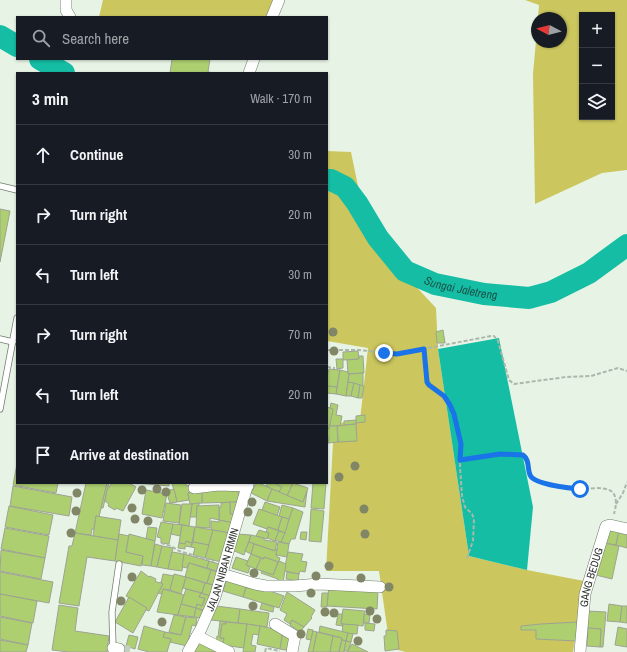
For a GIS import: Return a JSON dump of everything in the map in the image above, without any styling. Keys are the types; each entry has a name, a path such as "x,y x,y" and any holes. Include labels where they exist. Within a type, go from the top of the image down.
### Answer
{"street":[{"path":"66,0 66,10 69,16"},
{"path":"272,16 279,0"},
{"path":"249,72 254,60"},
{"path":"194,488 218,485 248,484"},
{"name":"JALAN NIBAN RIMIN","path":"188,652 207,619 215,597 248,484"},
{"path":"610,524 627,529"},
{"name":"GANG BEDUG","path":"580,652 585,594 604,529 610,524"},
{"path":"224,569 255,584 266,586 319,584 380,587"},
{"path":"275,624 295,636 292,652"},
{"path":"198,636 229,652"}],"lane":[{"path":"0,186 16,190"},
{"path":"0,409 16,324"},
{"path":"0,339 13,342"},
{"path":"115,650 112,612 119,564"}],"path":[{"path":"328,350 359,350 397,354 487,336 494,336 498,341 509,380 514,384 566,377 591,376 618,368 626,371"},
{"path":"424,349 427,382 444,396 454,414 461,444 461,482 464,504 466,509 473,515 474,519 473,541 467,558"},
{"path":"328,367 336,368"},
{"path":"460,460 500,454 523,455 527,459 530,475 534,481 569,488 609,490 614,494 616,505"},
{"path":"610,524 616,505 622,496 627,482"},
{"path":"161,544 171,546 179,551 224,569"},
{"path":"265,652 266,648 284,652"}],"shaded area":[{"path":"103,0 276,0 270,16 99,16"},
{"path":"525,0 627,0 627,170 602,173 535,204 533,74 535,48 567,48 567,12 538,12 539,5"},
{"path":"328,151 351,152 368,235 436,308 438,349 469,556 527,570 584,581 573,652 406,652 390,648 379,571 326,571 334,424 360,420 368,348 328,341"}],"water":[{"path":"499,338 533,507 527,570 469,556 438,349"}],"building":[{"path":"172,60 210,60 208,72 170,72"},
{"path":"0,209 10,211 0,262"},
{"path":"443,330 445,343 437,343 436,332"},
{"path":"358,351 359,359 343,360 343,352"},
{"path":"359,356 363,356 364,373 348,374 347,360 359,359"},
{"path":"336,359 343,359 343,368 337,369"},
{"path":"329,369 340,370 337,387 328,386"},
{"path":"340,370 348,372 349,374 346,396 336,394"},
{"path":"363,373 363,386 348,382 349,374"},
{"path":"348,382 354,383 351,396 346,396"},
{"path":"354,383 360,385 358,398 351,396"},
{"path":"360,385 364,386 362,398 358,398"},
{"path":"328,386 337,387 336,394 328,393"},
{"path":"331,403 338,405 336,415 342,416 340,426 329,426 333,409 330,408"},
{"path":"328,407 333,409 328,429"},
{"path":"365,415 365,422 356,423 356,416"},
{"path":"356,420 356,424 344,425 344,421"},
{"path":"356,424 357,441 338,442 337,426"},
{"path":"329,426 337,426 338,442 328,443"},
{"path":"16,469 16,484 58,484 56,493 13,485"},
{"path":"86,484 107,484 99,517 96,516 94,529 92,529 91,535 75,533"},
{"path":"107,484 109,484 103,508 101,508"},
{"path":"111,484 131,484 136,487 123,511 116,508 115,510 108,506 109,504 105,501 107,490"},
{"path":"148,484 169,484 169,486"},
{"path":"172,484 186,484 186,486 191,485 192,492 188,493 189,500 177,502"},
{"path":"256,484 261,484 272,489 267,501 251,493"},
{"path":"267,484 276,484 282,487 279,492 266,486"},
{"path":"276,484 293,484 287,496 279,492 282,487"},
{"path":"293,484 308,488 303,502 287,496"},
{"path":"313,484 326,484 324,509 311,508"},
{"path":"13,486 72,497 69,516 10,506"},
{"path":"174,489 177,502 170,503 168,497 170,490"},
{"path":"238,489 239,502 202,503 202,490"},
{"path":"272,489 303,502 307,491 305,507 267,501"},
{"path":"146,490 167,494 162,518 142,514"},
{"path":"202,492 202,503 190,504 188,493"},
{"path":"230,502 239,502 237,514 230,514"},
{"path":"230,502 230,514 236,514 233,523 219,520 219,507 221,507 221,503"},
{"path":"265,502 280,507 277,516 262,510"},
{"path":"166,503 181,505 179,523 163,521"},
{"path":"199,503 199,506 197,506 197,517 190,517 192,504"},
{"path":"182,504 192,504 189,526 179,524"},
{"path":"219,505 219,520 210,518 210,528 196,527 197,506"},
{"path":"282,505 293,508 289,519 279,516"},
{"path":"9,506 53,515 49,535 5,527"},
{"path":"293,508 303,512 295,539 291,539 289,544 281,542"},
{"path":"259,509 282,517 278,530 268,527 267,529 253,524"},
{"path":"311,509 324,511 321,542 309,541"},
{"path":"96,516 121,520 118,540 93,536"},
{"path":"282,517 289,519 285,533 278,530"},
{"path":"219,520 233,523 230,533 211,530 211,521 219,522"},
{"path":"161,522 173,524 169,544 161,543 161,538 157,537"},
{"path":"173,524 182,525 180,536 171,534"},
{"path":"182,525 195,527 192,543 186,541 185,544 179,543"},
{"path":"148,527 157,528 155,541 146,539"},
{"path":"195,527 213,530 209,545 193,542"},
{"path":"268,527 279,531 275,541 267,538 269,533 266,532"},
{"path":"5,528 49,536 45,558 1,549"},
{"path":"608,528 619,531 616,545 604,543"},
{"path":"213,530 230,533 221,562 205,558"},
{"path":"259,530 269,533 267,539 256,536"},
{"path":"279,531 285,533 281,542 275,540"},
{"path":"619,531 627,533 627,548 616,545"},
{"path":"301,532 307,532 306,540 300,539"},
{"path":"75,533 118,540 115,561 87,557 79,606 59,603 69,546 72,546"},
{"path":"119,534 129,536 126,552 143,556 141,566 115,561"},
{"path":"129,534 155,541 151,566 142,565 143,556 126,552"},
{"path":"238,534 251,535 244,555 232,550"},
{"path":"251,535 264,538 264,540 277,542 275,551 249,542"},
{"path":"186,541 192,543 191,547 185,546 185,549 178,548 179,543 185,544"},
{"path":"193,542 209,545 205,558 193,555 195,548 191,547"},
{"path":"249,542 254,544 251,554 245,551"},
{"path":"278,542 289,544 287,557 276,555"},
{"path":"604,543 619,546 612,579 596,575"},
{"path":"155,544 162,546 157,567 151,566"},
{"path":"254,544 275,551 275,549 277,549 276,555 280,558 279,561 278,562 264,557 264,559 251,554"},
{"path":"162,546 173,548 168,569 157,567"},
{"path":"1,550 45,558 41,579 0,571"},
{"path":"172,552 184,554 182,571 168,569"},
{"path":"288,552 303,554 301,561 307,562 305,572 300,571 299,574 284,571"},
{"path":"184,554 209,561 207,568 189,563 187,568 182,567"},
{"path":"251,554 261,558 256,569 246,565"},
{"path":"236,557 248,561 246,565 250,567 248,573 232,568"},
{"path":"264,557 278,562 273,575 256,569 261,558 264,559"},
{"path":"209,561 219,564 216,571 207,568"},
{"path":"279,561 286,564 283,583 277,581 278,579 261,573 262,571 273,575"},
{"path":"189,563 211,570 207,583 185,577"},
{"path":"211,570 220,573 215,586 207,583"},
{"path":"141,571 149,577 150,576 156,579 155,581 163,584 149,611 146,610 147,608 126,596"},
{"path":"0,572 53,582 49,603 0,594"},
{"path":"287,572 299,574 298,581 286,579"},
{"path":"163,574 174,576 170,590 163,589 162,594 158,593 163,584 161,583"},
{"path":"174,574 186,577 181,594 170,590"},
{"path":"186,577 205,583 202,593 183,588"},
{"path":"227,578 247,584 243,597 223,591"},
{"path":"205,583 213,585 210,596 202,593"},
{"path":"250,584 284,596 279,608 243,597 246,588 249,588"},
{"path":"329,586 378,589 377,609 327,606"},
{"path":"163,589 184,595 178,615 157,612"},
{"path":"186,589 201,593 199,597 205,598 202,606 197,604 196,608 181,604"},
{"path":"287,592 315,610 311,617 312,618 304,627 292,620 290,624 284,620 287,614 280,610"},
{"path":"201,593 210,596 206,611 196,608 197,604 202,606 205,598 199,597"},
{"path":"322,593 328,593 327,607 321,607"},
{"path":"0,594 37,601 33,623 0,616"},
{"path":"129,597 147,608 133,633 115,622"},
{"path":"262,603 274,607 273,612 260,609"},
{"path":"181,604 196,608 194,617 178,615"},
{"path":"609,604 622,606 620,622 607,621"},
{"path":"59,605 78,608 75,631 109,636 107,652 69,652 52,650"},
{"path":"216,606 240,609 238,623 211,620 213,607"},
{"path":"622,606 627,606 627,623 620,622"},
{"path":"196,608 203,611 201,618 194,617"},
{"path":"240,609 269,613 267,627 238,623"},
{"path":"343,609 365,611 363,626 341,624"},
{"path":"588,611 606,612 603,647 600,647 601,629 586,628"},
{"path":"338,614 342,614 341,624 343,624 343,626 336,625"},
{"path":"364,614 370,615 369,623 364,623"},
{"path":"174,615 186,617 181,635 169,632"},
{"path":"0,617 32,623 28,645 0,639"},
{"path":"186,617 197,618 196,626 192,625 187,646 170,642 171,639 163,637 165,632 181,635"},
{"path":"292,620 304,627 300,632 290,625"},
{"path":"220,621 226,622 226,624 222,624 220,638 224,638 223,645 216,644"},
{"path":"226,622 247,624 244,648 223,645 224,638 220,638 222,624 226,624"},
{"path":"578,622 577,641 536,639 536,630 521,630 521,626"},
{"path":"365,623 375,624 374,631 365,630"},
{"path":"247,624 260,626 259,635 253,634 251,645 256,646 255,652 243,652"},
{"path":"343,624 358,625 357,634 342,633"},
{"path":"144,626 165,632 163,637 171,639 167,652 149,652 138,649"},
{"path":"260,626 283,631 280,649 257,644"},
{"path":"320,626 348,633 346,641 342,640 342,638 319,632"},
{"path":"618,627 627,629 627,647 615,645"},
{"path":"588,628 601,629 600,647 587,646"},
{"path":"308,629 313,630 311,640 306,639"},
{"path":"386,630 397,631 399,649 385,651 384,636 386,636"},
{"path":"283,631 293,636 291,651 280,649"},
{"path":"313,631 317,632 313,652 308,652"},
{"path":"317,632 333,636 330,652 313,652"},
{"path":"348,633 353,634 351,642 346,641"},
{"path":"129,635 138,637 135,649 126,646"},
{"path":"333,636 342,638 339,652 330,652"},
{"path":"0,640 28,645 26,652 0,652"},
{"path":"198,640 219,652 194,652"},
{"path":"342,640 346,641 344,652 339,652"},
{"path":"346,641 351,642 348,651 344,651"},
{"path":"352,644 368,652 347,652"}],"waterway":[{"name":"Sungai Jaletreng","path":"0,36 16,45"},
{"name":"Sungai Jaletreng","path":"42,60 62,72"},
{"name":"Sungai Jaletreng","path":"328,180 345,187 357,203 378,238 405,271 435,284 484,294 529,298 551,292 589,273 627,245"}],"tunnel":[{"path":"119,649 131,652"}],"route":[{"path":"384,353 397,354 424,349 427,382 444,396 454,414 461,444 460,460 500,454 523,455 527,459 530,475 534,481 565,488 580,489"}]}
